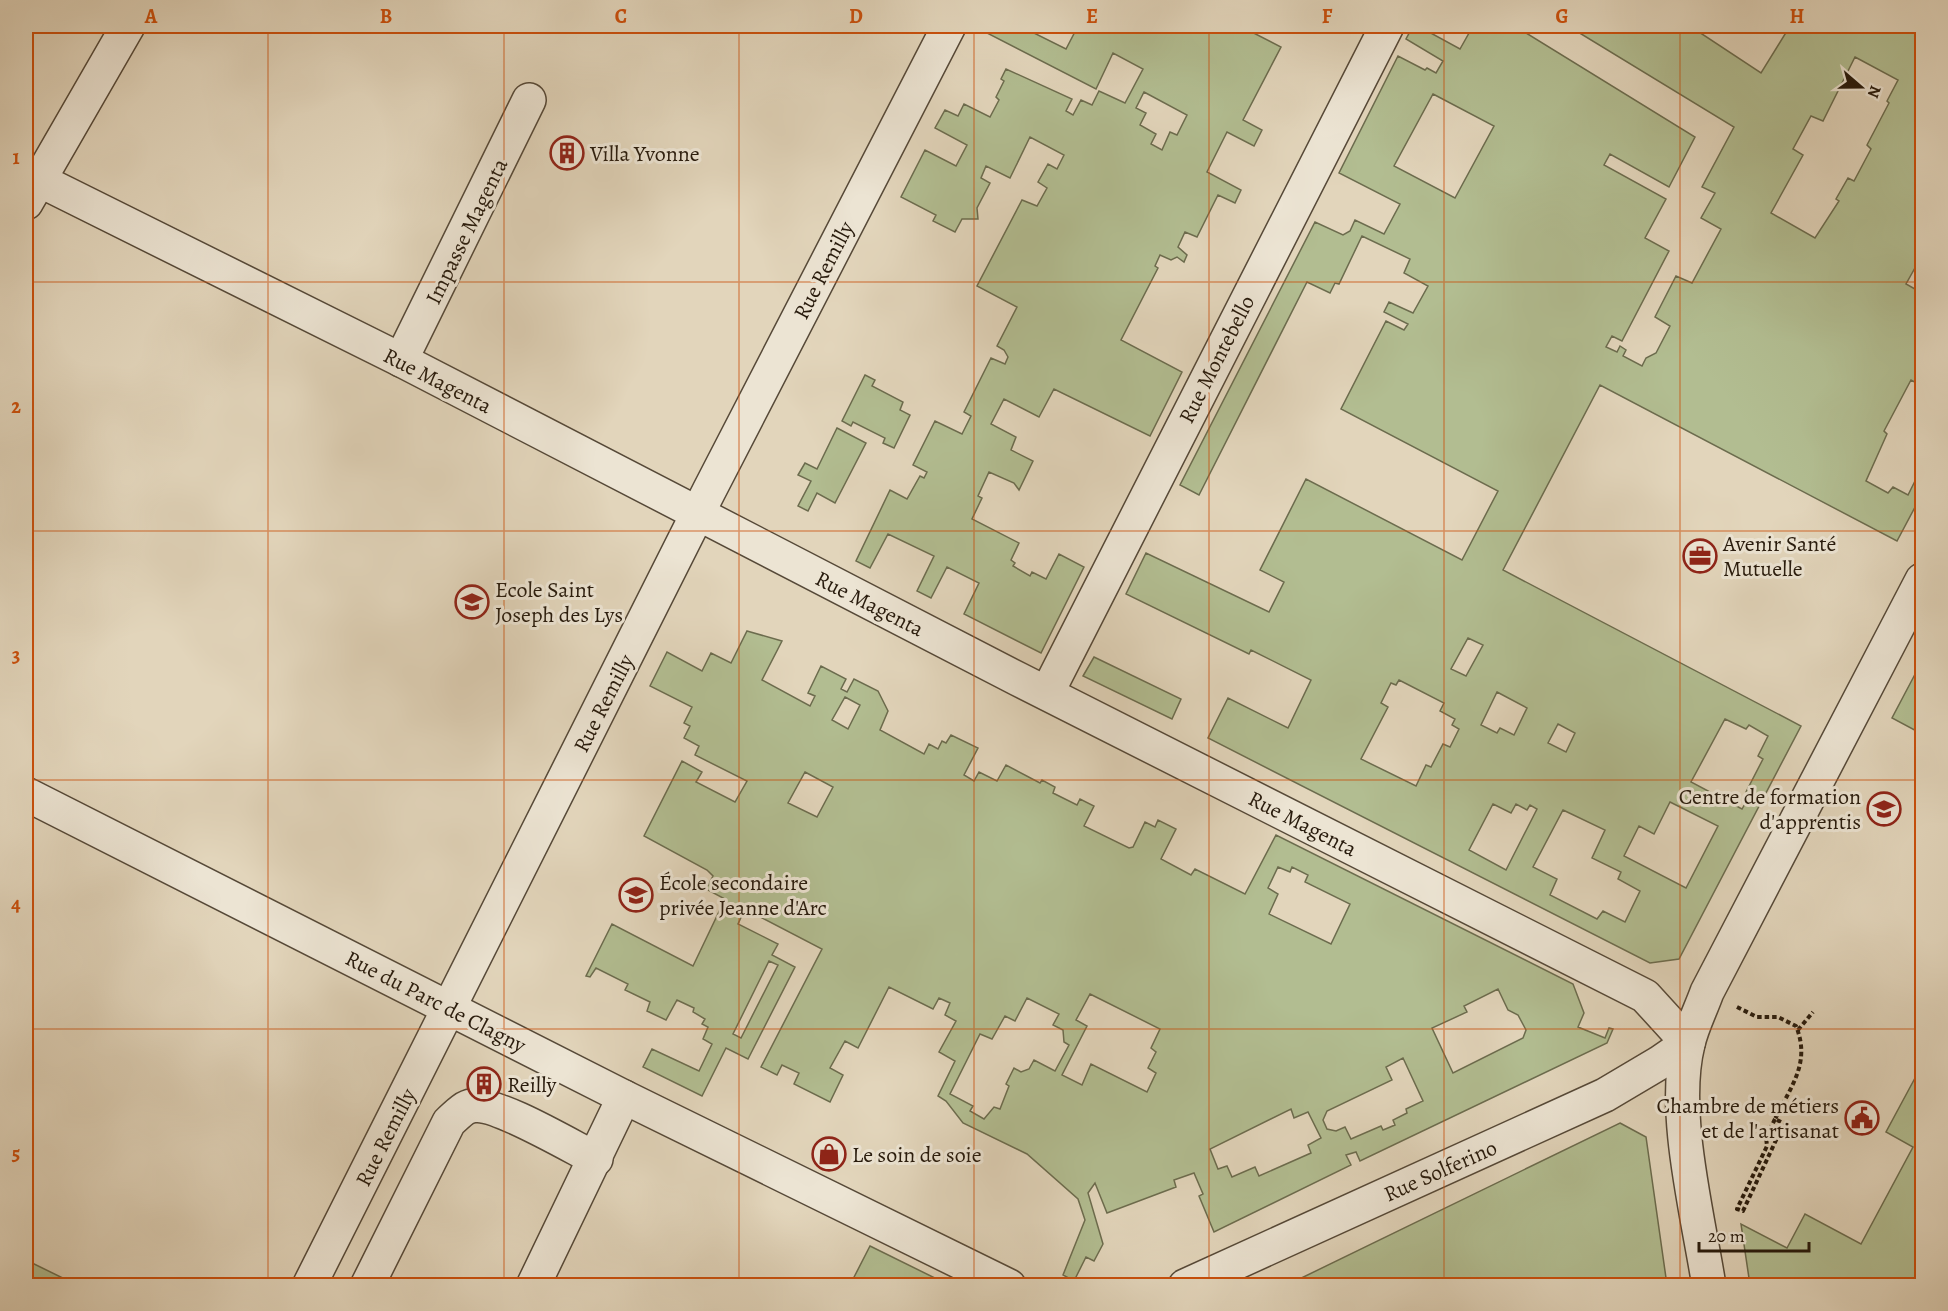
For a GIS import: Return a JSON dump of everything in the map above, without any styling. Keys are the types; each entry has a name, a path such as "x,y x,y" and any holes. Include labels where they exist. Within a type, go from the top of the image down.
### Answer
{"street":[{"path":"32,192 128,26"},
{"name":"Rue Remilly","path":"309,1286 698,514 949,26"},
{"name":"Rue Montebello","path":"1047,693 1387,26"},
{"name":"Impasse Magenta","path":"400,360 529,100"},
{"name":"Rue Magenta","path":"32,192 400,360 1047,693 1645,996 1688,1042"},
{"path":"1709,1286 1683,1117 1683,1076 1688,1042 1707,992 1923,579"},
{"name":"Rue du Parc de Clagny","path":"26,794 624,1097 1010,1286"},
{"name":"Rue Solferino","path":"1185,1286 1605,1095 1659,1063 1688,1042"},
{"path":"533,1286 624,1097"},
{"path":"367,1286 449,1122 460,1112 472,1106 492,1109 596,1159"}],"path":[{"path":"1707,992 1757,1017 1778,1017 1796,1026 1798,1031 1802,1065 1775,1119 1766,1137 1767,1146 1737,1209 1743,1211 1785,1124 1775,1119"},
{"path":"1798,1031 1813,1012"},
{"path":"881,1286 883,1282 891,1286"}],"green space":[{"path":"988,26 1020,26 1066,49 1078,26 1240,26 1281,47 1243,120 1262,130 1254,146 1227,132 1207,172 1241,190 1235,203 1218,195 1197,237 1185,232 1178,247 1187,255 1184,262 1177,257 1171,260 1160,255 1155,266 1158,268 1121,340 1182,372 1150,436 1054,389 1039,417 1004,399 991,424 1016,437 1011,450 1033,461 1019,490 1014,483 989,472 978,496 982,498 972,519 1019,543 1011,560 1015,563 1013,566 1030,576 1032,572 1046,579 1059,554 1084,567 1041,653 964,614 979,583 947,567 931,598 917,591 934,556 888,534 870,568 856,561 890,490 907,499 920,476 924,478 927,472 913,465 935,421 962,434 971,416 964,412 991,358 1005,364 1008,357 1004,350 997,346 1017,307 977,286 1022,200 1037,206 1047,188 1038,182 1048,164 1057,169 1064,155 1030,137 1010,178 986,166 981,178 990,183 977,208 978,219 962,219 955,232 933,221 936,215 901,197 925,150 956,166 967,145 935,128 945,110 958,116 964,104 990,117 999,100 996,97 1004,81 1001,79 1006,69 1072,99 1066,111 1073,115 1081,100 1092,105 1099,91 1125,103 1143,69 1113,53 1096,89 985,32","holes":["1144,92 1187,115 1177,135 1170,132 1162,150 1151,144 1156,134 1140,125 1146,113 1136,108"]},
{"path":"1413,26 1418,26 1460,49 1473,26 1514,26 1524,31 1530,26 1526,33 1695,137 1669,187 1610,154 1604,165 1666,199 1645,238 1669,251 1622,341 1612,336 1606,347 1617,352 1620,346 1626,350 1623,356 1642,366 1646,358 1656,353 1670,326 1655,317 1676,276 1692,283 1721,229 1701,218 1715,193 1702,187 1734,127 1568,26 1690,26 1761,73 1790,26 1917,26 1922,29 1922,260 1920,259 1906,284 1922,293 1922,386 1911,380 1884,431 1887,434 1866,481 1888,493 1893,487 1908,495 1917,477 1922,480 1922,494 1897,541 1600,385 1503,570 1801,726 1679,959 1650,963 1208,738 1228,698 1288,728 1311,680 1251,650 1249,654 1126,594 1146,553 1269,612 1284,582 1260,570 1306,479 1462,560 1498,491 1341,409 1386,321 1404,330 1408,324 1384,312 1389,302 1413,313 1428,286 1404,273 1410,259 1362,236 1339,284 1335,283 1330,293 1307,282 1199,495 1180,485 1315,222 1343,235 1350,231 1355,220 1384,234 1400,204 1339,173 1398,56 1436,73 1443,61 1406,39","holes":["1855,57 1898,80 1867,145 1871,149 1854,181 1848,178 1836,199 1839,201 1815,238 1771,213 1803,155 1793,149 1811,116 1823,121","1433,94 1494,126 1455,198 1394,166","1468,638 1483,645 1466,676 1451,669","1399,680 1444,703 1440,711 1455,719 1452,725 1459,729 1450,747 1443,744 1431,767 1426,765 1416,786 1361,759 1388,707 1381,703 1391,683 1396,685","1497,692 1527,708 1514,735 1500,728 1497,733 1481,725","1725,719 1746,729 1749,725 1768,736 1758,756 1763,759 1746,792 1750,795 1742,809 1691,782","1558,724 1575,733 1566,752 1548,743","1670,802 1718,826 1686,888 1624,856 1639,826 1654,834","1493,804 1511,813 1516,804 1527,810 1530,805 1537,809 1506,870 1469,850","1563,810 1605,830 1592,858 1621,872 1618,879 1640,891 1625,922 1603,911 1597,919 1550,895 1557,879 1533,867"]},
{"path":"865,375 875,380 872,386 903,402 900,410 910,415 894,448 883,443 885,438 853,422 851,426 842,421"},
{"path":"837,428 866,443 835,503 817,493 808,511 798,506 811,481 798,475 805,463 817,469"},
{"path":"747,631 782,641 762,680 810,706 815,696 808,693 821,666 846,679 841,689 847,692 854,679 878,691 888,711 880,730 924,754 929,744 938,749 942,741 946,743 951,735 978,748 964,775 974,781 979,772 997,781 1006,765 1040,783 1042,780 1055,787 1053,793 1077,805 1080,799 1094,806 1084,826 1129,848 1133,847 1145,822 1155,827 1158,820 1176,829 1161,859 1191,875 1195,869 1245,894 1276,835 1573,984 1584,1013 1578,1027 1605,1038 1609,1028 1613,1029 1607,1043 1360,1161 1356,1152 1346,1155 1351,1165 1214,1232 1199,1196 1203,1194 1194,1173 1174,1180 1176,1187 1107,1213 1095,1183 1088,1193 1103,1244 1094,1261 1086,1257 1074,1281 1063,1275 1085,1220 1078,1199 1027,1154 963,1123 946,1101 938,1096 955,1061 939,1052 956,1021 945,1015 950,1003 939,998 933,1009 889,987 858,1048 845,1041 830,1068 843,1075 830,1102 794,1084 799,1073 782,1065 777,1075 761,1067 822,949 745,909 738,924 778,944 772,955 795,967 748,1059 726,1048 702,1096 643,1067 652,1049 699,1071 712,1044 703,1039 708,1027 702,1024 705,1019 693,1012 694,1008 677,1000 666,1020 647,1011 650,1002 625,990 628,984 596,968 590,977 586,976 612,924 693,966 725,899 706,889 713,876 707,870 644,836 682,761 702,772 696,782 735,802 747,781 695,755 699,746 684,738 690,726 684,723 692,707 650,686 667,652 702,671 711,653 731,663","holes":["845,697 860,705 848,729 832,720","805,772 833,787 817,817 788,803","1278,867 1290,872 1292,867 1308,875 1305,882 1350,904 1331,944 1269,914 1278,894 1268,888","769,961 778,965 741,1038 733,1034","1498,989 1508,1010 1518,1015 1526,1030 1523,1038 1453,1073 1432,1028 1467,1012 1464,1006","1090,994 1160,1029 1151,1048 1156,1052 1148,1068 1156,1073 1147,1092 1091,1064 1082,1085 1062,1075 1087,1026 1076,1020","1027,998 1059,1014 1053,1025 1063,1030 1064,1042 1069,1045 1055,1071 1034,1060 1029,1069 1021,1072 1014,1068 1006,1084 1009,1086 1000,1109 994,1107 984,1119 970,1111 973,1106 950,1094 980,1034 992,1039 1005,1016 1015,1021","1403,1058 1423,1101 1406,1109 1407,1113 1393,1120 1395,1125 1383,1130 1381,1126 1351,1139 1345,1127 1336,1131 1327,1129 1323,1120 1327,1111 1392,1080 1386,1067","1291,1109 1294,1118 1308,1112 1321,1138 1308,1145 1311,1153 1259,1176 1255,1167 1232,1177 1227,1166 1218,1169 1210,1149"]},
{"path":"1094,657 1181,699 1172,719 1083,676"},
{"path":"1922,661 1922,734 1892,718"},
{"path":"1922,1065 1922,1285 1750,1285 1741,1224 1787,1248 1805,1214 1861,1244 1913,1147 1886,1132"},
{"path":"1620,1123 1646,1137 1667,1285 1287,1285"},
{"path":"870,1246 949,1285 850,1285"},
{"path":"26,1260 77,1285 26,1285"}],"place":[{"name":"Villa Yvonne","path":"567,153"},
{"name":"Avenir Santé Mutuelle","path":"1700,556"},
{"name":"Ecole Saint Joseph des Lys","path":"472,602"},
{"name":"Centre de formation d'apprentis","path":"1884,809"},
{"name":"École secondaire privée Jeanne d'Arc","path":"636,895"},
{"name":"Reilly","path":"484,1084"},
{"name":"Chambre de métiers et de l'artisanat","path":"1862,1118"},
{"name":"Le soin de soie","path":"829,1154"}]}
